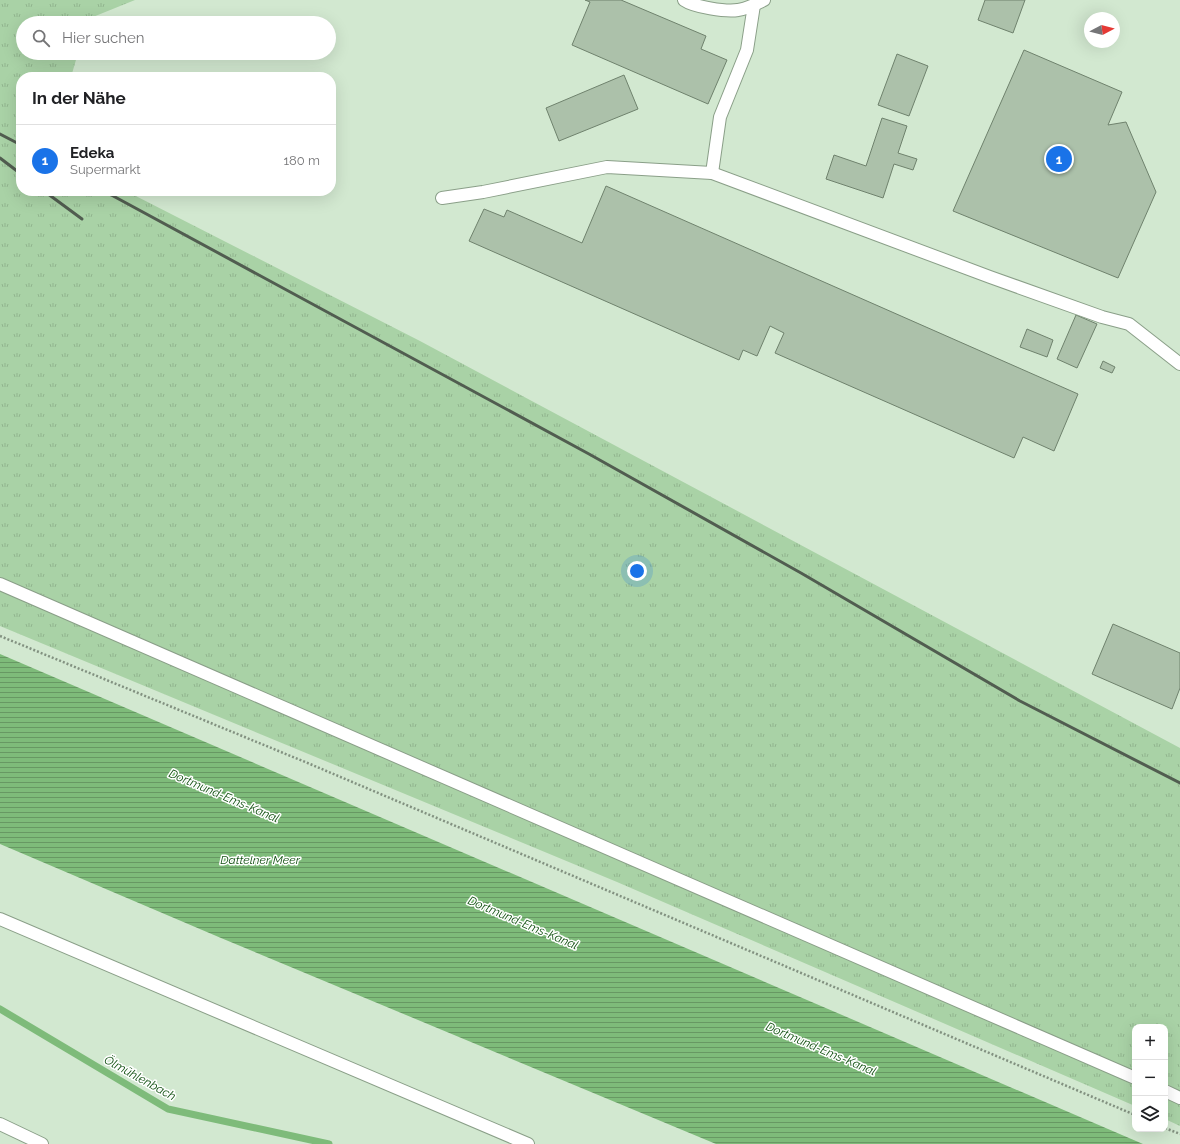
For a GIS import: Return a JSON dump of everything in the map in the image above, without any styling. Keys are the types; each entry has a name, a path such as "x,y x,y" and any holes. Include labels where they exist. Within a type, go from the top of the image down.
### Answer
{"lane":[{"path":"684,0 693,6 738,10 759,3"},
{"path":"712,173 720,117 747,50 759,3"},
{"path":"442,198 483,192 607,167 712,173 990,277 1102,317 1129,324 1180,364"},
{"path":"0,584 1132,1077"},
{"path":"0,919 528,1144"},
{"path":"1168,1092 1180,1098"},
{"path":"0,1124 42,1144"}],"path":[{"path":"0,636 310,764 1132,1114"},
{"path":"1168,1129 1180,1134"}],"green space":[{"path":"0,0 135,0 95,16 16,16 16,60 76,60 72,72 16,72 16,196 136,196 420,341 1180,748 1180,1126 1168,1120 1168,1024 1132,1024 1132,1105 617,882 0,626"}],"water":[{"name":"Dattelner Meer","path":"0,654 1143,1144 716,1144 221,938 0,844"}],"building":[{"path":"585,0 621,0 706,36 701,49 727,60 708,104 572,45 590,2"},
{"path":"985,0 1025,0 1013,33 978,20"},
{"path":"1024,50 1122,92 1108,125 1126,122 1156,192 1118,278 953,211"},
{"path":"897,54 928,66 909,116 878,105"},
{"path":"624,75 638,109 559,141 546,108"},
{"path":"882,118 907,126 898,153 917,159 913,170 894,164 883,198 826,179 834,155 866,166"},
{"path":"606,186 1078,394 1054,451 1023,437 1014,458 775,353 784,333 770,326 757,356 743,350 739,360 469,241 484,209 504,217 507,210 582,243"},
{"path":"1076,315 1097,324 1077,368 1057,359"},
{"path":"1027,329 1053,340 1047,357 1020,347"},
{"path":"1103,361 1115,367 1112,373 1100,368"},
{"path":"1113,624 1180,653 1180,688 1172,709 1092,674"}],"waterway":[{"name":"Ölmühlenbach","path":"0,1009 168,1109 329,1144"}],"railway":[{"path":"0,134 16,142"},
{"path":"0,158 16,170"},
{"path":"51,196 82,219"},
{"path":"113,196 589,454 801,573 1020,701 1180,783"}],"place":[{"name":"Edeka","path":"1059,159"}],"water label":[{"name":"Dortmund-Ems-Kanal","path":"224,796"},
{"name":"Dortmund-Ems-Kanal","path":"523,923"},
{"name":"Dortmund-Ems-Kanal","path":"821,1049"}]}
